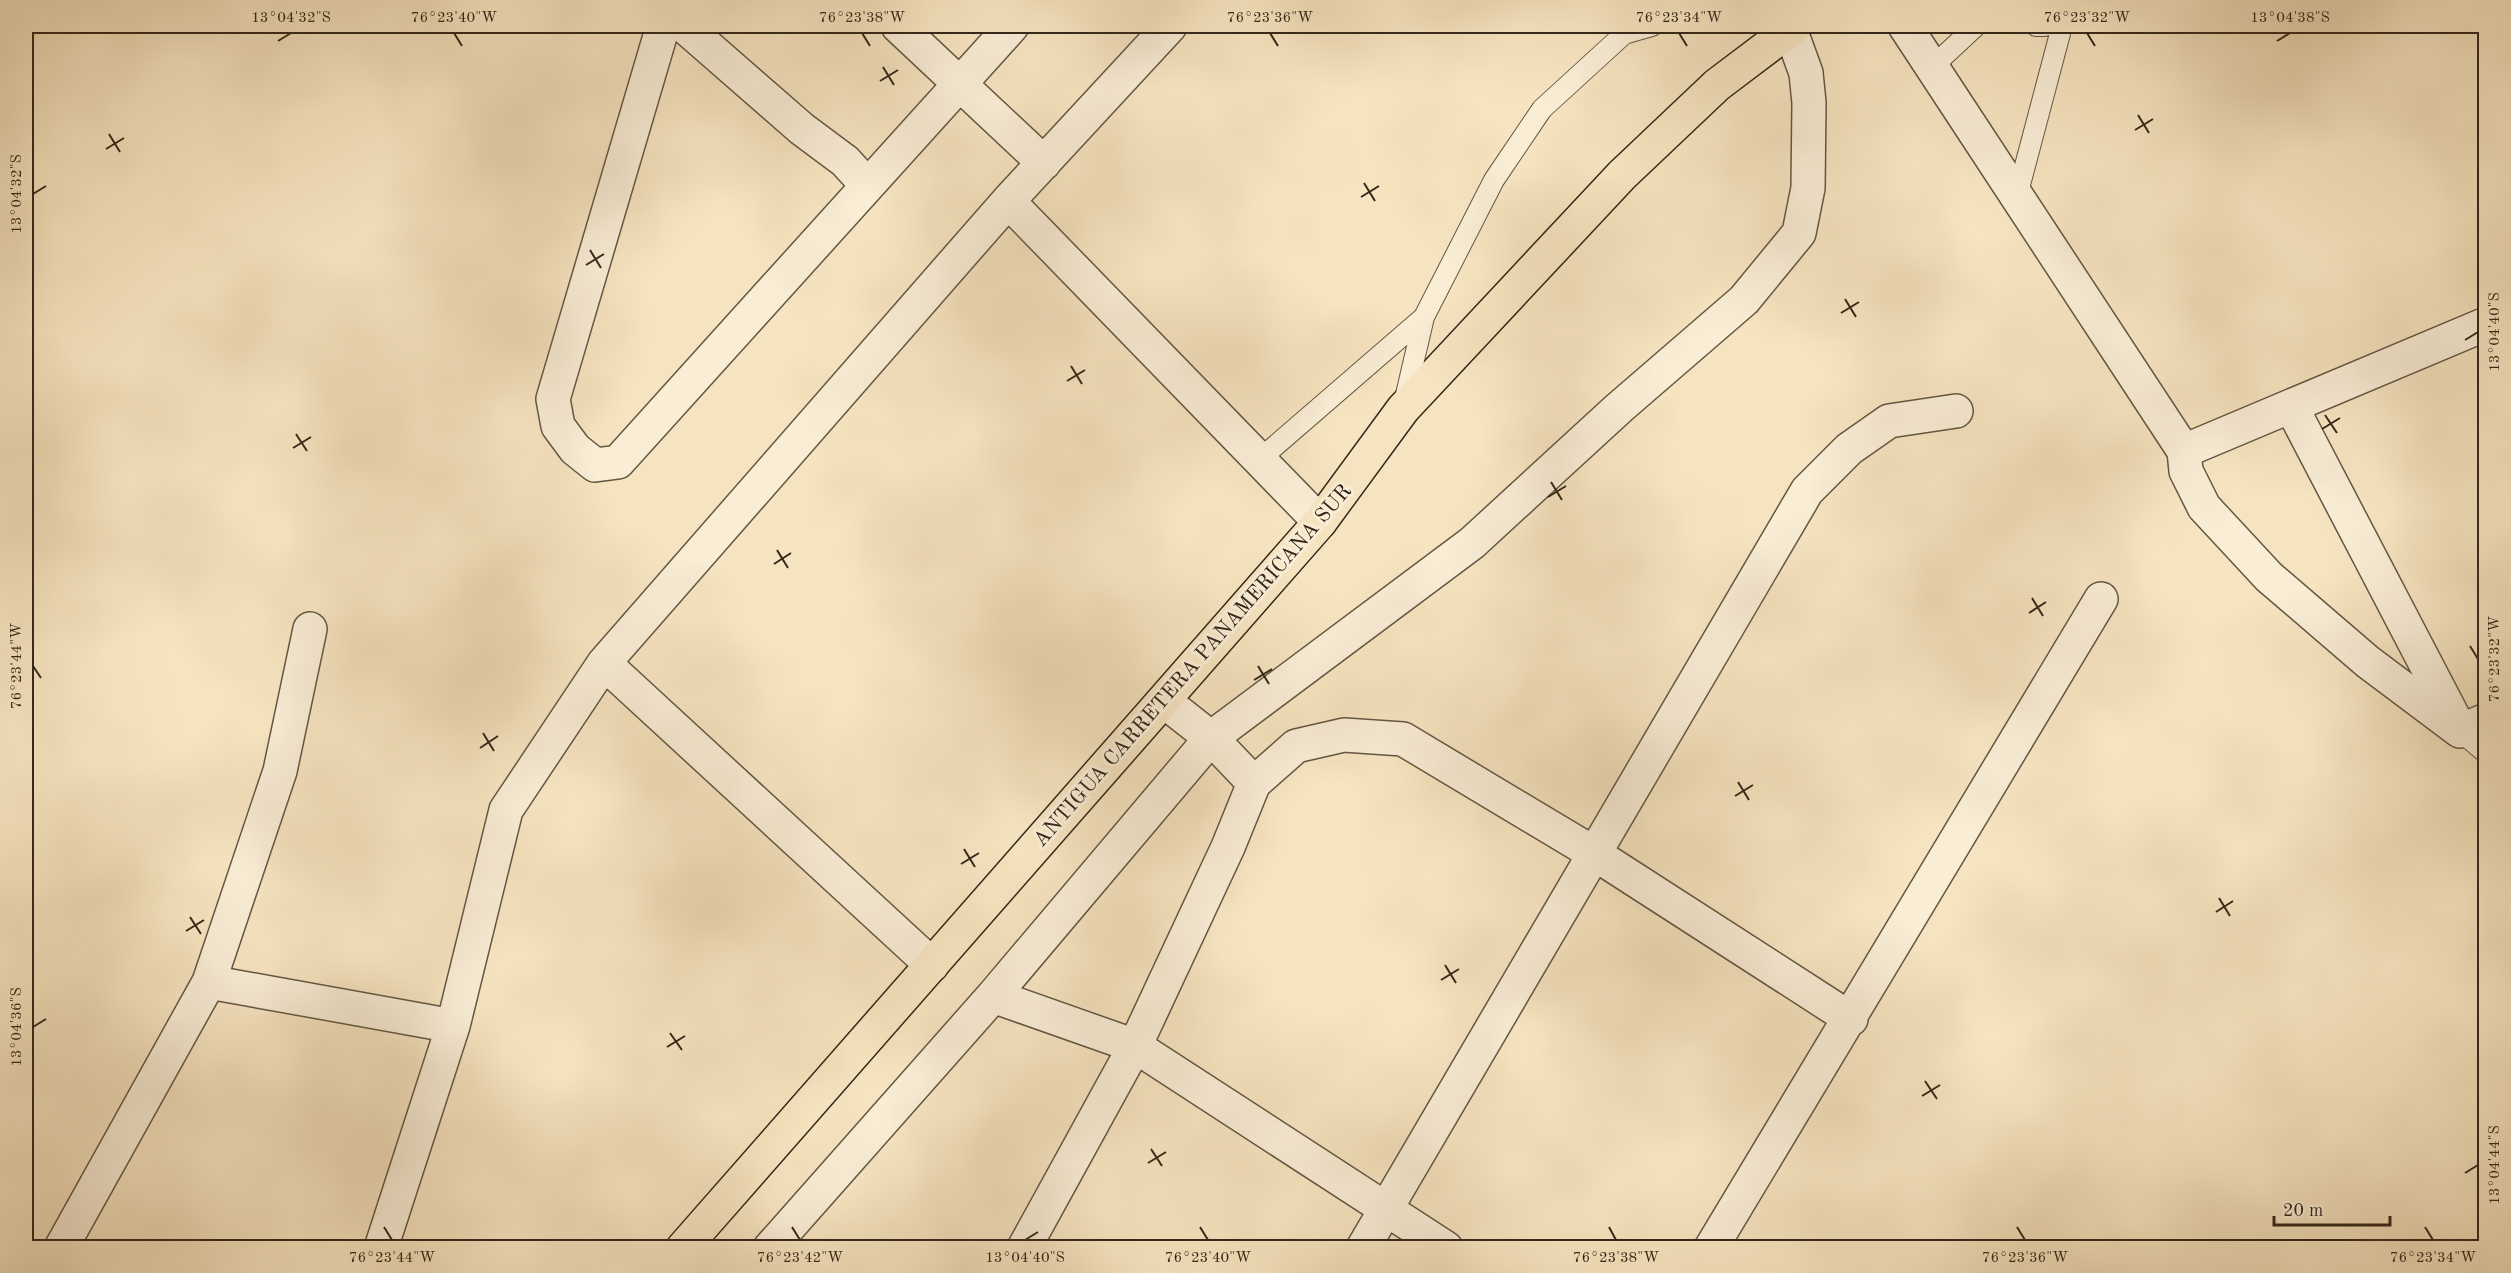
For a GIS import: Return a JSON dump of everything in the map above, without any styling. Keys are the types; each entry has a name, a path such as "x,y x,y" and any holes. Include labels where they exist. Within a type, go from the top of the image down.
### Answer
{"highway":[{"name":"ANTIGUA CARRETERA PANAMERICANA SUR","path":"683,1248 1320,522 1403,409 1622,175 1717,85 1785,27"}],"street":[{"path":"663,26 553,399 558,426 575,448 595,465 618,462 1012,26"},
{"path":"684,26 801,129 845,161 867,185"},
{"path":"898,26 1044,162"},
{"path":"381,1248 453,1026 506,810 604,663 1008,201 1170,26"},
{"path":"1905,26 2184,452 2186,471 2204,507 2269,577 2368,662 2473,725"},
{"path":"770,1248 993,996 1211,738 1472,543 1619,408 1744,300 1799,234 1808,188 1809,103 1806,73 1785,27"},
{"path":"1008,201 1320,522"},
{"path":"2184,452 2486,324"},
{"path":"2291,406 2473,725"},
{"path":"1363,1248 1807,491 1849,449 1889,421 1956,411"},
{"path":"1711,1248 1851,1019 2101,599"},
{"path":"61,1248 209,982 280,771 310,629"},
{"path":"604,663 932,965"},
{"path":"1164,700 1211,738 1254,783"},
{"path":"1023,1248 1135,1046 1228,847 1254,783 1296,746 1344,735 1403,739 1595,854 1851,1019"},
{"path":"209,982 453,1026"},
{"path":"993,996 1135,1046 1446,1248"}],"lane":[{"path":"1403,409 1424,317 1494,180 1542,109 1631,29 1652,26"},
{"path":"1932,67 1976,26"},
{"path":"2036,26 2045,26"},
{"path":"2017,196 2062,26"},
{"path":"1260,459 1424,317"},
{"path":"2473,725 2486,753"}]}
